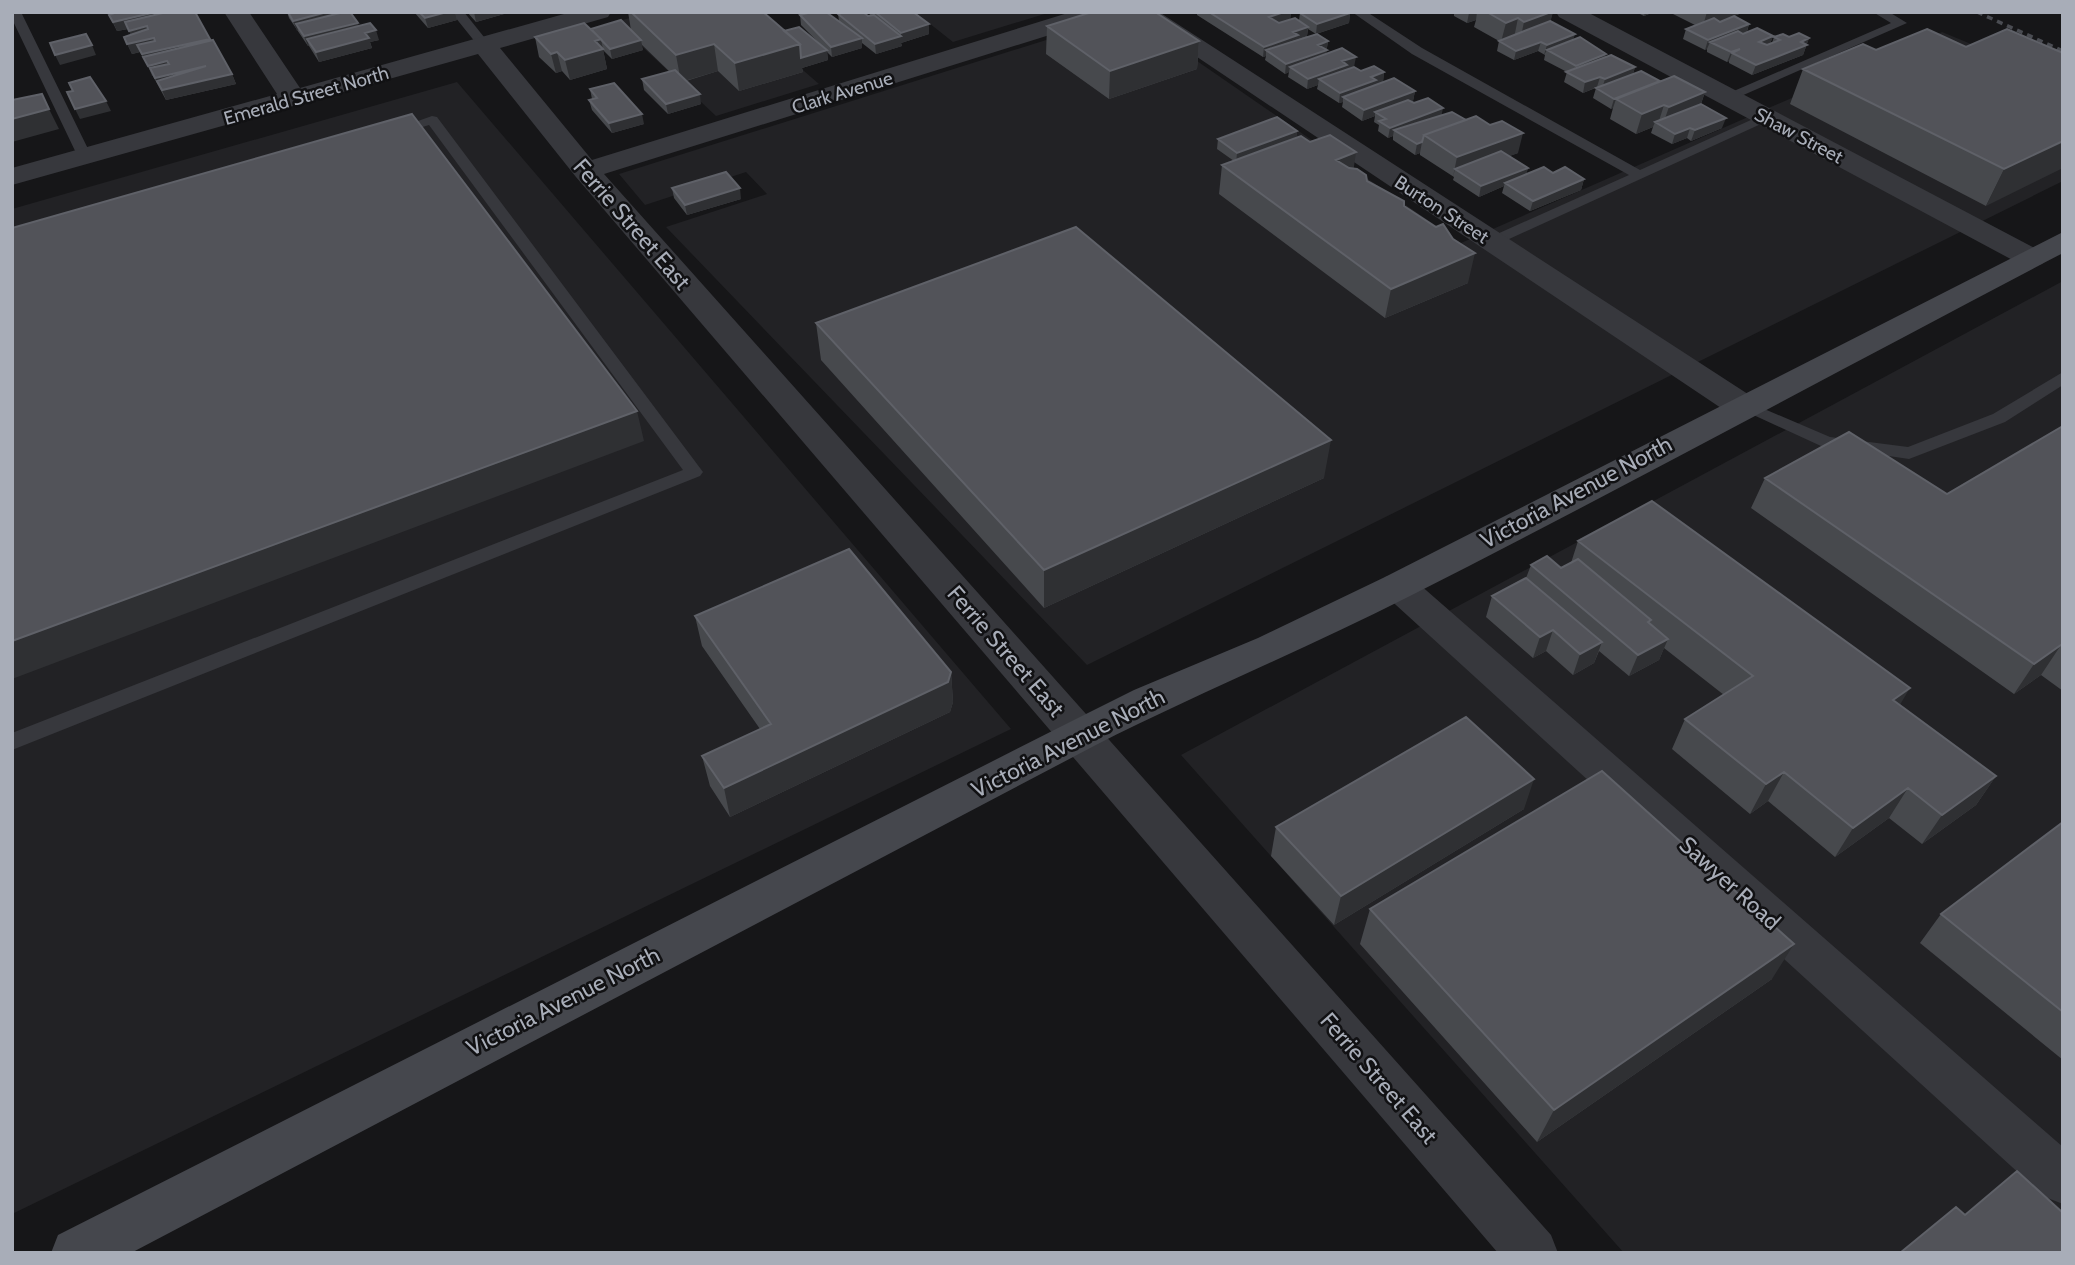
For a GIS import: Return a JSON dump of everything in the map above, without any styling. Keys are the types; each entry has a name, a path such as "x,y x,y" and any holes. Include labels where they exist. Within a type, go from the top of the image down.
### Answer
{"main road":[{"name":"Victoria Avenue North","path":"77,1253 1080,735 1148,701 1272,648 1398,586 2063,241"}],"street":[{"path":"236,12 294,99"},
{"name":"Emerald Street North","path":"12,177 599,12"},
{"name":"Clark Avenue","path":"586,172 1098,12"},
{"name":"Burton Street","path":"1142,12 1742,406"},
{"name":"Shaw Street","path":"1567,12 2031,258"},
{"name":"Ferrie Street East","path":"484,45 586,172 1532,1253"},
{"name":"Sawyer Road","path":"1398,586 2063,1180"}],"lane":[{"path":"15,12 85,157"},
{"path":"457,12 484,45"},
{"path":"1358,12 1417,51 1639,176"},
{"path":"1727,97 1901,23 1878,12"},
{"path":"1491,242 1767,118"},
{"path":"12,741 694,472 432,120 380,136"},
{"path":"1742,406 1827,442 1909,453 1999,418 2063,377"}],"shaded area":[{"path":"650,12 736,12 819,84 716,116 616,22"},
{"path":"915,12 1051,12 953,42"},
{"path":"1129,14 1461,243 1942,32 2063,82 2063,181 1087,665 666,227 767,194 746,172 645,205 619,174"},
{"path":"457,82 1011,729 12,1214 12,209"},
{"path":"2063,281 2063,1253 1624,1253 1181,755"}],"building":[{"path":"117,12 156,12 113,22 109,15"},
{"path":"167,12 195,12 210,39 142,54 137,45 155,41 154,38 127,44 124,37 148,29 147,26 129,31 125,22"},
{"path":"288,12 327,12 293,21"},
{"path":"350,12 358,23 304,36 296,24"},
{"path":"419,12 447,12 425,18"},
{"path":"631,12 763,12 800,44 735,63 714,44 676,55"},
{"path":"826,12 862,38 831,47 800,15"},
{"path":"845,12 874,15 901,36 875,44 838,14"},
{"path":"875,12 913,12 929,24 901,33"},
{"path":"1092,12 1155,12 1199,41 1110,71 1047,26"},
{"path":"1209,12 1284,12 1269,17 1279,23 1295,18 1308,27 1293,32 1298,35 1264,47"},
{"path":"1301,12 1349,12 1350,13 1317,24"},
{"path":"1487,12 1551,12 1524,22 1518,18 1506,23"},
{"path":"1734,16 1749,24 1708,40 1686,29 1714,18 1720,22"},
{"path":"621,20 641,40 610,49 591,29"},
{"path":"1550,21 1575,34 1547,45 1541,42 1516,51 1499,41"},
{"path":"370,23 376,30 365,33 369,38 316,52 307,39"},
{"path":"584,23 601,39 595,41 603,49 565,60 557,52 551,54 535,37"},
{"path":"799,27 827,50 801,58 800,44 784,31"},
{"path":"1757,28 1773,36 1759,42 1767,45 1780,40 1774,37 1783,34 1789,37 1799,33 1809,38 1801,42 1807,45 1756,65 1732,53 1740,49 1731,52 1710,42 1738,31 1743,34"},
{"path":"1927,29 1966,47 2007,29 2063,53 2063,141 2004,169 1803,69 1863,44 1876,50"},
{"path":"86,34 92,45 55,55 50,43"},
{"path":"1317,34 1328,41 1318,45 1327,50 1286,64 1266,50"},
{"path":"1580,37 1606,54 1576,66 1547,50"},
{"path":"213,40 232,74 162,90 157,81 206,66 155,78 150,68 169,64 167,61 148,66 143,57"},
{"path":"1342,48 1356,57 1342,61 1347,65 1308,79 1290,67"},
{"path":"1611,55 1635,67 1605,79 1600,77 1585,82 1566,72"},
{"path":"1374,66 1384,72 1371,77 1376,80 1340,93 1319,79 1354,67 1361,71"},
{"path":"675,70 700,94 666,104 642,79"},
{"path":"1641,71 1660,81 1614,99 1596,88"},
{"path":"1674,76 1705,92 1669,107 1664,105 1642,114 1616,99"},
{"path":"90,77 106,101 75,109 67,92 73,91 69,83"},
{"path":"1394,78 1415,91 1364,110 1343,97"},
{"path":"614,83 642,114 609,123 589,100 597,98 590,89"},
{"path":"42,94 49,109 12,119 12,100"},
{"path":"1428,98 1443,108 1390,128 1379,121 1386,119 1375,112 1408,100 1414,103"},
{"path":"1701,104 1726,118 1695,130 1690,128 1675,134 1655,122"},
{"path":"1452,112 1466,120 1424,135 1422,142 1417,144 1394,130"},
{"path":"412,114 637,411 12,641 12,228"},
{"path":"1476,116 1490,125 1502,121 1523,133 1457,157 1424,135"},
{"path":"1277,117 1297,131 1237,153 1218,139"},
{"path":"1330,135 1356,152 1336,160 1366,175 1367,181 1404,201 1404,206 1436,227 1443,224 1453,239 1475,253 1391,289 1222,165 1301,136 1310,142"},
{"path":"1501,151 1528,168 1481,186 1455,169"},
{"path":"1544,167 1553,173 1565,167 1584,179 1533,201 1505,183"},
{"path":"726,172 740,188 685,205 672,188"},
{"path":"1076,227 1331,440 1044,570 816,323"},
{"path":"2063,426 2063,646 2034,664 1765,478 1849,432 1947,494"},
{"path":"1652,501 1910,688 1893,700 1996,776 1942,815 1908,788 1853,828 1784,772 1766,784 1685,719 1753,676 1578,541"},
{"path":"849,549 951,672 948,682 724,788 702,756 771,724 695,616"},
{"path":"1547,556 1561,568 1578,559 1651,620 1648,622 1668,639 1638,655 1531,565"},
{"path":"1526,578 1602,642 1580,654 1553,630 1540,637 1492,596"},
{"path":"1466,717 1534,779 1341,896 1276,827"},
{"path":"1602,771 1794,944 1554,1110 1370,909"},
{"path":"2063,822 2063,1012 1941,914"},
{"path":"2017,1171 2063,1213 2063,1253 1900,1253 1956,1207 1965,1215"}],"railway":[{"path":"1977,12 2063,51"}]}
